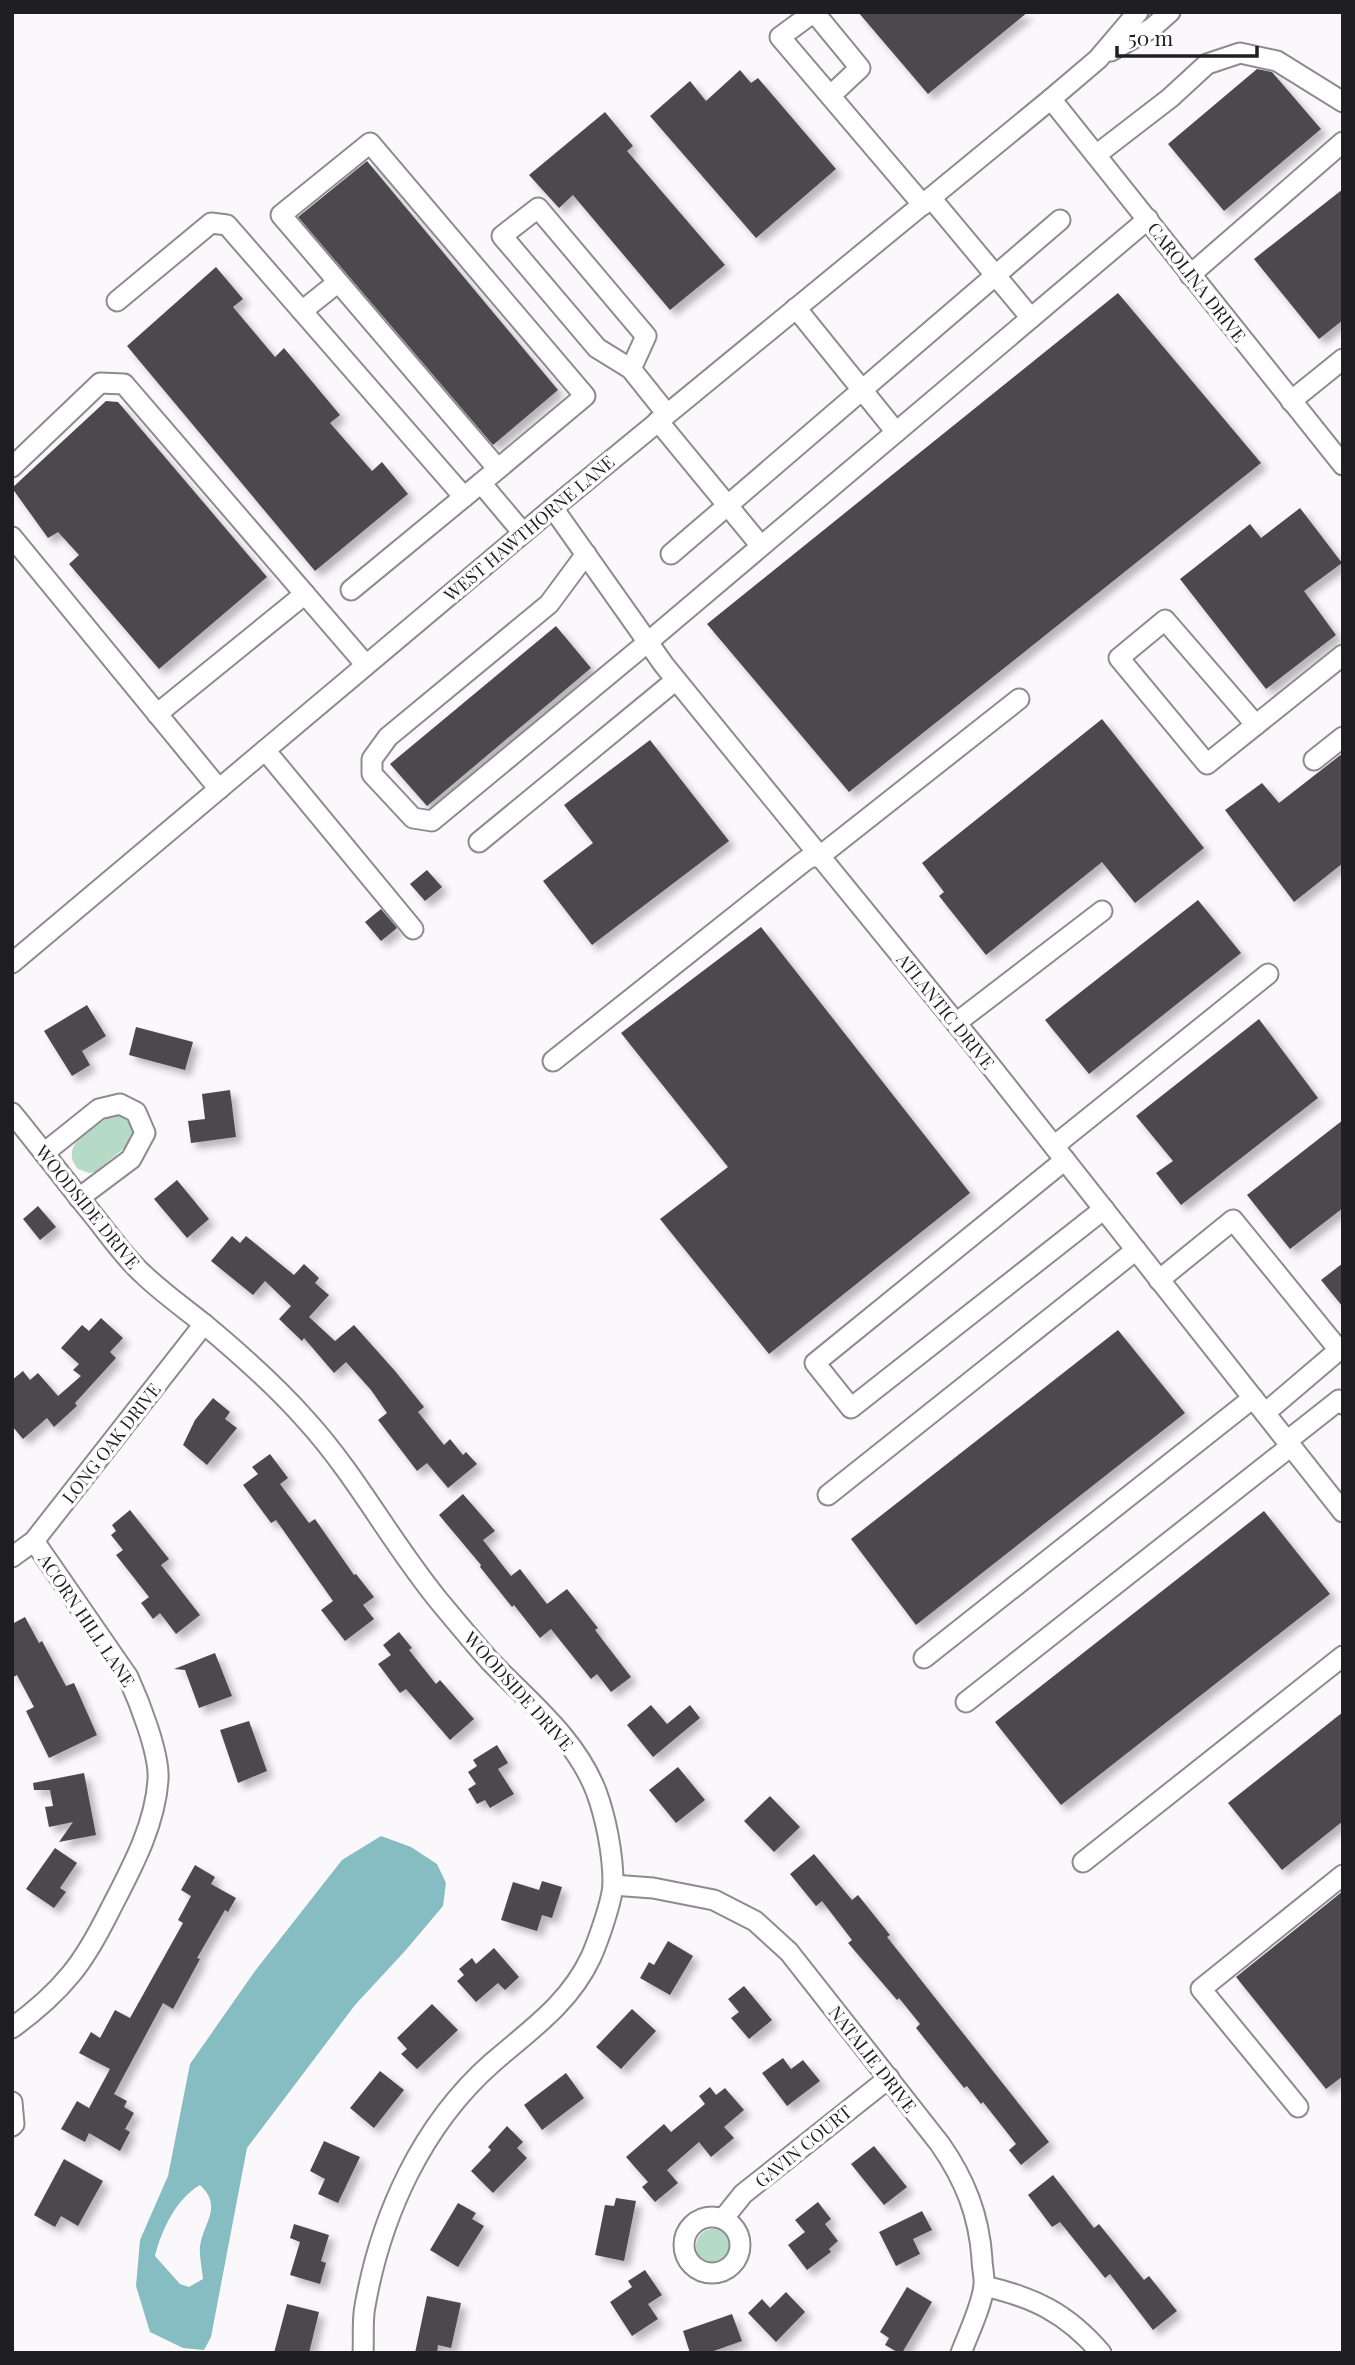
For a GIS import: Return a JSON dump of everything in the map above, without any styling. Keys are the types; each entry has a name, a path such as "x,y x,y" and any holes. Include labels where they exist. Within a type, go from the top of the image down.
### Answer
{"street":[{"path":"1098,59 1138,12"},
{"path":"1098,59 1152,27 1170,12"},
{"path":"1096,155 1207,64 1240,52 1277,61 1343,102"},
{"name":"WEST HAWTHORNE LANE","path":"12,963 553,508 1098,59"},
{"path":"830,96 996,275 1031,318"},
{"name":"CAROLINA DRIVE","path":"1051,99 1343,465"},
{"path":"351,590 498,469 585,396 370,142 281,215 498,469"},
{"path":"1190,275 1343,142"},
{"path":"631,369 646,336 538,208 502,236 597,348 631,369 663,418 761,546"},
{"path":"586,554 549,604 388,737 372,759 372,774 413,818 432,821 1148,219"},
{"path":"671,554 1060,220"},
{"path":"117,302 211,223 227,225 464,497"},
{"path":"302,312 337,283"},
{"path":"796,308 896,432"},
{"path":"1291,401 1343,359"},
{"path":"12,467 100,383 124,384 366,665"},
{"path":"481,483 523,533"},
{"name":"ATLANTIC DRIVE","path":"553,508 676,680 956,1023 1343,1512"},
{"path":"12,537 219,789"},
{"path":"157,714 305,594"},
{"path":"1256,725 1166,620 1119,658 1207,764 1256,725 1343,655"},
{"path":"479,842 676,680"},
{"path":"553,1060 802,863 809,858 820,856 1019,699"},
{"path":"1314,760 1343,737"},
{"path":"265,750 412,929"},
{"path":"956,1023 1102,911"},
{"path":"1104,1209 851,1408 815,1363 1268,974"},
{"path":"44,1153 99,1109 120,1104 136,1112 145,1133 131,1159 79,1198"},
{"name":"WOODSIDE DRIVE","path":"12,1113 143,1275 268,1381 308,1422 442,1605 489,1660 571,1746 595,1789 604,1818 613,1885 591,1956 569,1994 544,2020 490,2065 451,2107 425,2143 390,2212 378,2250 364,2310 363,2353"},
{"path":"925,1658 1259,1406 1339,1350 1233,1220 1159,1280"},
{"path":"828,1494 1136,1250"},
{"name":"LONG OAK DRIVE","path":"12,1557 34,1541 204,1324"},
{"path":"966,1702 1289,1443 1339,1399 1343,1404"},
{"name":"ACORN HILL LANE","path":"12,2028 58,1990 86,1955 135,1858 152,1812 159,1777 147,1729 128,1677 34,1541"},
{"path":"1083,1862 1343,1656"},
{"path":"1298,2107 1201,1989 1343,1875"},
{"name":"NATALIE DRIVE","path":"613,1885 653,1888 714,1900 755,1921 789,1952 940,2144 964,2181 978,2224 984,2286 961,2353"},
{"name":"GAVIN COURT","path":"723,2219 743,2194 889,2078"},
{"path":"12,2102 12,2126"},
{"path":"984,2286 1018,2294 1057,2312 1082,2332 1101,2353"}],"green space":[{"path":"117,1115 131,1127 133,1134 128,1145 95,1172 78,1169 72,1152 80,1138 110,1116"},
{"path":"713,2229 725,2234 730,2246 725,2258 713,2263 701,2258 696,2246 701,2234"}],"water":[{"path":"381,1836 411,1847 437,1864 446,1883 443,1906 355,2005 247,2148 211,2337 204,2350 183,2348 150,2332 136,2286 140,2240 168,2176 190,2064 255,1971 342,1860","holes":["200,2185 207,2193 211,2207 200,2246 203,2279 189,2287 180,2284 155,2256 166,2225 177,2206"]}],"building":[{"path":"858,12 1028,12 928,94"},
{"path":"1257,69 1272,72 1321,129 1224,211 1168,144"},
{"path":"740,70 751,83 758,78 836,169 756,238 650,116 690,81 706,101"},
{"path":"605,112 633,146 627,151 725,265 670,310 573,195 559,208 529,175"},
{"path":"367,161 558,390 493,445 298,217"},
{"path":"1343,189 1343,320 1319,339 1254,259"},
{"path":"216,267 243,299 233,307 275,357 284,348 340,415 330,423 372,471 382,462 408,494 315,571 127,346"},
{"path":"1118,293 1261,463 849,792 707,624"},
{"path":"106,401 118,402 267,577 159,669 69,564 79,555 58,532 48,538 12,488"},
{"path":"1300,508 1342,563 1304,591 1336,635 1266,689 1180,579 1250,524 1261,538"},
{"path":"556,626 591,668 427,806 390,764"},
{"path":"1102,719 1204,848 1135,903 1102,862 986,955 939,896 944,892 922,863"},
{"path":"650,740 729,841 592,945 543,881 593,843 564,805"},
{"path":"1343,753 1343,863 1294,902 1225,810 1262,783 1279,803"},
{"path":"427,870 442,887 425,901 410,884"},
{"path":"1198,900 1241,953 1089,1074 1045,1020"},
{"path":"381,909 397,928 381,941 365,922"},
{"path":"761,927 970,1193 769,1354 660,1219 728,1167 621,1033"},
{"path":"87,1005 106,1036 82,1051 90,1065 72,1076 44,1031"},
{"path":"1259,1019 1318,1098 1181,1205 1156,1173 1173,1161 1136,1116"},
{"path":"136,1027 193,1042 185,1070 129,1055"},
{"path":"230,1090 236,1137 191,1143 188,1121 205,1119 202,1094"},
{"path":"1343,1120 1343,1208 1290,1249 1247,1195"},
{"path":"177,1180 209,1219 187,1238 154,1199"},
{"path":"38,1206 56,1227 40,1240 23,1219"},
{"path":"232,1236 240,1243 246,1236 294,1275 304,1264 319,1278 315,1283 329,1295 309,1317 335,1341 354,1325 424,1407 418,1412 444,1445 450,1439 463,1455 466,1452 477,1464 448,1488 427,1463 417,1471 378,1420 387,1413 346,1362 334,1373 304,1338 302,1341 279,1319 291,1306 265,1281 253,1295 211,1261"},
{"path":"1343,1263 1343,1307 1321,1280"},
{"path":"101,1318 123,1338 110,1352 116,1358 75,1403 77,1406 54,1427 47,1418 23,1439 12,1426 12,1380 23,1371 30,1380 38,1373 58,1396 81,1376 73,1370 79,1364 61,1348 82,1325 89,1331"},
{"path":"1118,1330 1185,1413 916,1625 851,1539"},
{"path":"213,1398 230,1412 225,1419 237,1428 207,1465 183,1445 195,1420"},
{"path":"270,1454 288,1478 280,1484 309,1523 315,1519 354,1575 356,1574 374,1597 363,1605 374,1619 345,1641 321,1610 333,1601 276,1520 271,1523 243,1485 258,1474 252,1467"},
{"path":"463,1494 495,1531 483,1540 511,1576 520,1569 547,1604 567,1589 598,1628 595,1630 631,1677 611,1692 597,1674 591,1679 551,1629 540,1638 439,1515"},
{"path":"130,1510 169,1559 161,1565 200,1615 176,1634 160,1613 153,1619 141,1603 149,1597 116,1555 123,1550 111,1535 116,1531 112,1525"},
{"path":"1264,1511 1330,1594 1061,1805 995,1722"},
{"path":"25,1617 39,1643 42,1641 66,1686 74,1683 97,1735 49,1758 26,1711 34,1707 17,1675 12,1678 12,1624"},
{"path":"399,1632 412,1648 409,1650 436,1684 440,1680 474,1719 450,1740 406,1689 400,1693 378,1664 391,1655 383,1645"},
{"path":"215,1653 232,1696 199,1708 185,1670 174,1669"},
{"path":"651,1705 667,1724 690,1705 700,1718 653,1757 627,1725"},
{"path":"1343,1712 1343,1821 1282,1870 1228,1803"},
{"path":"249,1721 267,1771 238,1783 220,1730"},
{"path":"497,1745 508,1763 498,1769 514,1794 490,1808 485,1800 477,1804 468,1789 476,1784 468,1772 477,1766 473,1760"},
{"path":"678,1767 705,1800 676,1823 649,1790"},
{"path":"84,1773 96,1835 59,1842 73,1822 49,1827 45,1807 53,1806 50,1790 34,1790 33,1783"},
{"path":"770,1796 800,1827 774,1852 744,1821"},
{"path":"55,1848 77,1863 60,1888 66,1892 54,1908 26,1889"},
{"path":"814,1854 852,1900 858,1895 890,1935 887,1937 1049,2142 1021,2165 1009,2150 1016,2144 983,2102 981,2104 967,2086 964,2088 916,2028 920,2024 848,1943 852,1940 822,1901 816,1906 790,1874"},
{"path":"195,1865 215,1877 211,1884 236,1898 228,1912 225,1910 197,1958 200,1959 173,2009 163,2003 114,2094 127,2101 124,2107 134,2113 125,2129 130,2132 120,2151 89,2133 85,2142 61,2129 77,2101 89,2108 110,2069 79,2053 91,2032 100,2038 115,2010 130,2018 183,1923 178,1920 191,1896 181,1890"},
{"path":"542,1881 562,1887 552,1918 542,1915 537,1931 501,1920 513,1882 539,1890"},
{"path":"1343,1891 1343,2076 1326,2089 1236,1977"},
{"path":"668,1941 693,1956 670,1995 640,1978 649,1962 654,1965"},
{"path":"494,1948 519,1977 505,1990 498,1983 476,2002 457,1981 464,1975 459,1969 472,1958 476,1964"},
{"path":"744,1986 772,2020 749,2039 731,2018 739,2012 728,1999"},
{"path":"432,2004 458,2030 417,2069 401,2054 407,2049 397,2038"},
{"path":"632,2009 656,2031 621,2069 596,2047"},
{"path":"783,2058 791,2069 803,2060 820,2081 787,2106 762,2073"},
{"path":"380,2071 404,2090 374,2128 350,2108"},
{"path":"566,2073 584,2098 542,2130 524,2105"},
{"path":"710,2087 716,2095 725,2088 744,2110 724,2127 734,2138 711,2157 699,2142 667,2170 678,2183 655,2202 642,2187 648,2182 626,2157 664,2124 671,2132 705,2104 699,2096"},
{"path":"507,2126 523,2142 517,2148 527,2158 493,2193 471,2171 491,2150 488,2147"},
{"path":"324,2141 360,2157 338,2203 318,2194 325,2179 310,2171"},
{"path":"874,2146 907,2187 884,2205 851,2164"},
{"path":"64,2159 103,2181 78,2226 61,2216 55,2227 34,2215"},
{"path":"1053,2175 1094,2228 1099,2224 1144,2280 1149,2276 1177,2311 1153,2330 1110,2274 1105,2278 1060,2222 1052,2227 1028,2195"},
{"path":"616,2198 636,2201 624,2261 595,2255 605,2205 614,2206"},
{"path":"818,2202 831,2219 825,2224 838,2241 829,2249 831,2252 807,2270 788,2245 805,2232 795,2220"},
{"path":"458,2203 476,2213 472,2219 484,2226 458,2267 430,2250"},
{"path":"922,2211 932,2230 913,2239 920,2254 896,2266 879,2232"},
{"path":"294,2224 329,2235 321,2261 326,2263 320,2284 290,2275 300,2242 290,2238"},
{"path":"645,2270 662,2295 648,2304 658,2319 632,2336 610,2302 632,2287 628,2281"},
{"path":"907,2287 932,2302 902,2353 899,2353 885,2345 889,2338 880,2332"},
{"path":"786,2292 805,2312 776,2342 748,2313 762,2299 770,2308"},
{"path":"427,2296 461,2303 451,2348 438,2345 437,2353 415,2353"},
{"path":"287,2304 319,2312 309,2353 274,2353"},
{"path":"732,2314 742,2341 708,2353 690,2353 683,2331"}]}
